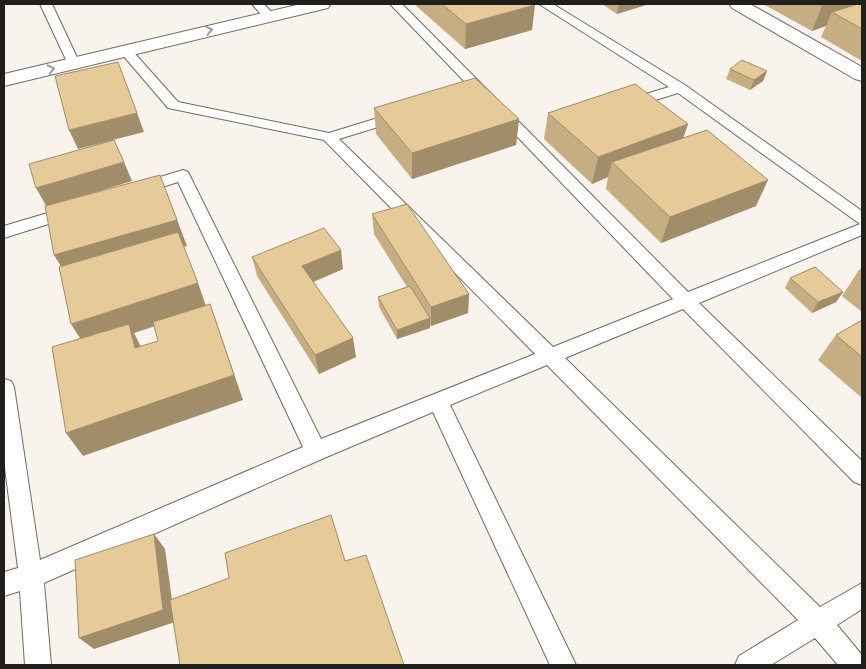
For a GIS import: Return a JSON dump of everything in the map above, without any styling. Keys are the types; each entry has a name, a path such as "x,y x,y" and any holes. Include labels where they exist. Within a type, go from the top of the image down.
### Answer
{"street":[{"path":"4,80 70,57 254,4"},
{"path":"4,65 125,50 264,10 322,4"},
{"path":"738,4 862,76"}],"lane":[{"path":"46,4 70,57"},
{"path":"396,4 686,301 862,475"},
{"path":"545,4 680,88 862,219"},
{"path":"125,50 173,105 329,137 415,111"},
{"path":"616,108 680,88"},
{"path":"462,97 482,91"},
{"path":"524,135 543,129"},
{"path":"329,137 818,622 854,665"},
{"path":"126,193 183,175 316,451"},
{"path":"4,232 89,205"},
{"path":"4,584 31,576 316,451 862,229"},
{"path":"4,387 31,576 38,665"},
{"path":"438,401 563,665"},
{"path":"748,665 862,595"}],"building":[{"path":"442,4 533,4 535,5 466,24"},
{"path":"862,4 862,29 832,12"},
{"path":"742,60 767,71 754,80 730,69"},
{"path":"118,62 137,113 69,130 55,76"},
{"path":"475,78 519,119 412,153 374,108"},
{"path":"635,84 688,124 598,157 548,113"},
{"path":"707,130 768,180 670,217 612,162"},
{"path":"114,140 124,162 36,188 29,164"},
{"path":"160,175 177,220 54,255 45,206"},
{"path":"407,204 469,294 431,307 372,214"},
{"path":"324,228 341,250 302,266 353,338 315,355 252,257"},
{"path":"178,232 198,283 71,324 59,267"},
{"path":"815,267 843,292 818,302 790,278"},
{"path":"410,286 430,318 397,330 378,297"},
{"path":"210,304 234,375 66,433 52,347 129,324 135,348 158,341 153,322"},
{"path":"862,320 862,357 836,335"},
{"path":"331,515 345,561 366,555 404,665 180,665 170,600 229,578 225,553"},
{"path":"154,534 163,610 79,638 75,560"}]}
